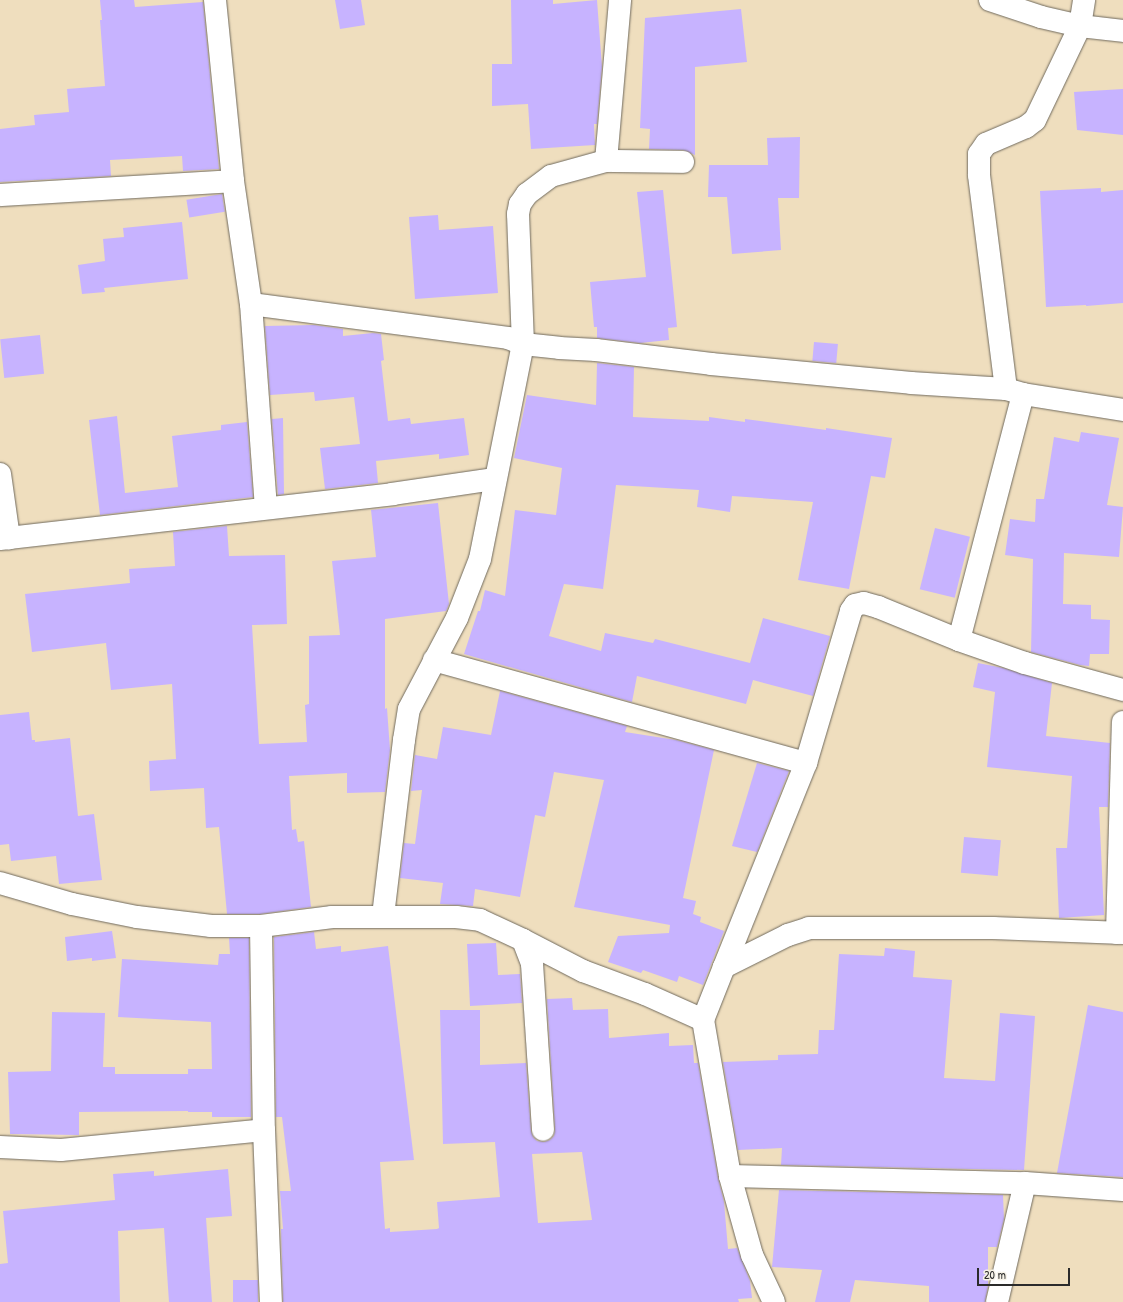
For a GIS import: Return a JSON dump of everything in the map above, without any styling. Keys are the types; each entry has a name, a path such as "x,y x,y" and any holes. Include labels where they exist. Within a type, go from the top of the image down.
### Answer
{"street":[{"path":"215,0 233,181 251,304 266,507"},
{"path":"606,161 620,0"},
{"path":"990,0 1041,17 1080,26 1123,31"},
{"path":"959,640 1014,392 980,183 979,154 986,144 1029,126 1035,120 1080,26 1084,0"},
{"path":"383,916 409,709 457,618 480,559 523,344 518,214 520,204 527,194 551,176 606,161 683,162"},
{"path":"0,196 233,181"},
{"path":"251,304 508,338 523,344 596,350 711,364 1014,392 1123,410"},
{"path":"0,474 5,539 266,507 392,494 495,479"},
{"path":"774,1302 752,1255 730,1176 703,1020 806,763 851,611 855,605 864,603 878,607 959,640 1044,669 1123,690"},
{"path":"434,660 806,763"},
{"path":"724,967 794,932 809,928 993,928 1120,933 1123,722"},
{"path":"0,883 72,904 137,917 211,926 261,926 332,917 456,917 480,920 583,971 645,994 703,1020"},
{"path":"261,926 264,1130 271,1302"},
{"path":"523,940 532,964 543,1130"},
{"path":"0,1147 60,1150 264,1130"},
{"path":"730,1176 1025,1183 1123,1190"},
{"path":"997,1302 1025,1183"}],"building":[{"path":"100,0 134,0 135,7 203,2 219,169 183,171 182,156 110,160 111,176 0,182 0,129 35,125 34,115 69,112 67,89 105,86"},
{"path":"335,0 361,0 365,25 340,29"},
{"path":"511,0 553,0 553,4 597,0 602,67 597,124 594,124 595,145 531,149 528,104 492,106 492,64 512,64"},
{"path":"741,9 747,62 695,67 695,155 683,150 649,149 650,129 640,128 645,18"},
{"path":"1123,89 1123,135 1077,130 1074,92"},
{"path":"800,137 799,198 778,198 781,250 732,254 727,197 708,197 709,165 768,165 767,138"},
{"path":"1101,188 1101,192 1123,190 1123,303 1046,307 1040,191"},
{"path":"663,190 677,327 668,328 669,340 640,343 597,338 597,327 594,327 590,282 646,277 637,192"},
{"path":"222,194 225,212 189,217 186,200"},
{"path":"438,215 439,230 493,226 498,293 415,299 409,217"},
{"path":"182,222 188,279 104,288 105,292 82,294 78,265 105,261 103,239 124,237 123,228"},
{"path":"314,325 343,329 343,336 373,333 381,334 384,360 381,361 388,421 410,418 411,424 464,418 469,455 439,459 439,454 376,461 378,483 325,489 320,448 360,444 354,397 315,401 314,392 270,395 265,326"},
{"path":"40,335 44,374 4,378 0,339"},
{"path":"814,342 838,344 836,363 812,361"},
{"path":"597,363 634,367 633,417 709,421 709,417 745,422 745,419 826,430 826,428 892,438 885,478 871,476 849,589 798,580 813,502 732,496 730,512 697,507 699,490 616,485 603,589 564,584 549,636 601,651 605,633 653,643 655,639 750,663 763,618 830,636 813,696 753,680 746,704 637,676 632,702 464,654 478,611 480,611 485,590 505,596 515,510 556,515 562,468 514,458 527,395 596,405"},
{"path":"117,416 125,493 178,487 172,436 221,430 221,425 247,422 253,497 100,515 89,420"},
{"path":"283,418 284,494 278,495 272,419"},
{"path":"1081,432 1119,438 1107,505 1123,507 1119,557 1064,553 1063,604 1091,605 1091,619 1110,620 1109,654 1090,654 1089,666 1031,652 1033,559 1005,555 1010,519 1035,522 1036,499 1044,499 1054,437 1079,442"},
{"path":"438,503 449,604 446,611 385,619 385,709 387,708 390,750 385,792 347,793 347,773 289,776 292,830 296,829 298,842 304,841 311,907 260,914 227,914 219,827 206,828 204,788 150,791 149,761 176,759 172,684 111,690 106,643 32,652 25,594 130,583 129,569 175,566 173,532 227,526 229,556 285,555 287,624 252,625 259,744 307,742 305,705 309,704 309,636 340,635 332,561 376,557 371,510"},
{"path":"935,528 970,537 955,598 920,589"},
{"path":"978,663 1003,668 1052,683 1046,736 1110,743 1108,807 1099,807 1104,915 1059,918 1056,848 1067,848 1072,776 987,767 995,692 973,687"},
{"path":"500,691 627,726 625,732 676,740 714,750 683,898 696,901 693,914 701,917 700,922 724,931 703,985 679,976 677,982 643,970 641,973 608,962 618,936 669,933 670,925 574,907 604,780 554,772 545,817 535,815 520,897 475,889 473,906 440,904 443,883 400,878 404,843 415,844 422,790 411,791 415,755 437,759 443,727 491,735"},
{"path":"29,712 32,740 35,740 35,742 70,738 78,816 94,814 102,880 59,884 56,856 11,861 9,844 0,845 0,715"},
{"path":"757,763 789,771 757,852 732,846"},
{"path":"964,837 1001,840 998,876 961,873"},
{"path":"112,931 116,958 92,961 92,958 67,961 65,937"},
{"path":"314,932 316,949 341,946 341,952 388,946 414,1160 380,1162 385,1229 390,1228 390,1232 439,1228 437,1202 500,1197 495,1142 443,1144 440,1010 480,1010 480,1065 526,1063 531,1131 533,1137 537,1141 544,1142 550,1140 554,1136 555,1129 547,999 572,998 573,1010 608,1009 609,1038 669,1033 669,1046 693,1045 694,1063 698,1063 718,1178 724,1202 728,1249 737,1248 750,1281 752,1298 738,1299 739,1302 283,1302 281,1229 283,1229 280,1191 291,1191 282,1117 276,1117 274,937","holes":["582,1152 592,1220 538,1223 532,1154"]},
{"path":"229,938 249,938 251,1117 212,1117 212,1112 188,1111 79,1112 79,1135 10,1134 8,1072 51,1071 52,1012 105,1013 103,1067 115,1067 115,1074 188,1074 188,1069 212,1069 211,1022 118,1017 122,959 218,965 219,954 230,954"},
{"path":"496,943 498,975 520,974 522,1003 470,1006 467,944"},
{"path":"885,948 915,951 913,977 952,980 944,1078 995,1081 1000,1013 1035,1016 1024,1170 781,1165 782,1148 738,1150 723,1062 778,1060 778,1055 818,1054 819,1030 834,1030 839,954 884,956"},
{"path":"1088,1005 1123,1012 1123,1177 1057,1173"},
{"path":"228,1169 232,1216 206,1218 212,1302 169,1302 164,1228 118,1231 120,1302 0,1302 0,1264 8,1263 3,1211 115,1200 113,1174 154,1171 154,1176"},
{"path":"779,1190 1003,1195 1004,1219 997,1247 988,1247 988,1286 985,1302 929,1302 929,1286 855,1280 850,1302 815,1302 822,1270 772,1267"},
{"path":"233,1280 258,1280 258,1302 233,1302"}]}
